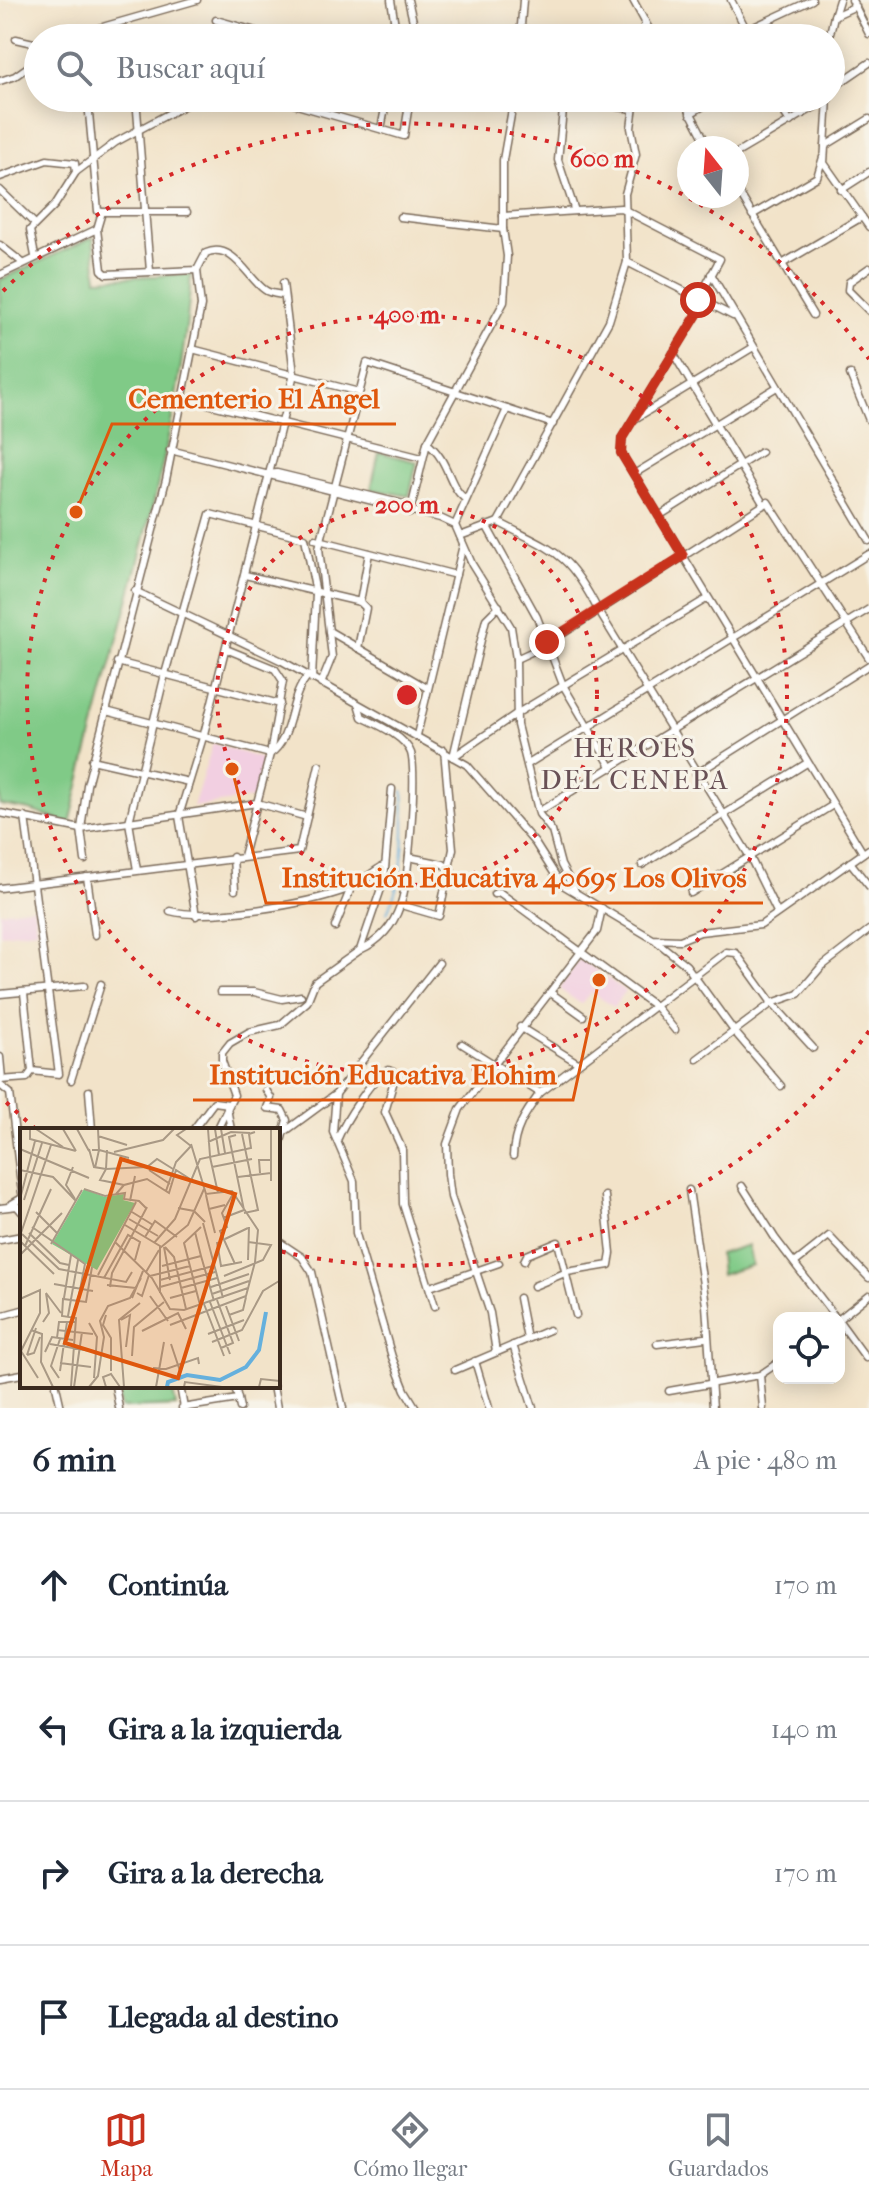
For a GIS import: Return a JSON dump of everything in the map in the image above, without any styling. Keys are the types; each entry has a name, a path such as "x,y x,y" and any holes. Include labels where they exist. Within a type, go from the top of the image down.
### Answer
{"street":[{"path":"113,24 197,0"},
{"path":"391,0 395,24"},
{"path":"408,0 414,24"},
{"path":"521,24 523,0"},
{"path":"633,0 647,24"},
{"path":"731,0 743,24"},
{"path":"757,24 812,0"},
{"path":"832,24 839,0"},
{"path":"834,16 854,3 869,34"},
{"path":"216,20 230,24"},
{"path":"16,39 24,41"},
{"path":"845,79 869,63"},
{"path":"0,81 24,70"},
{"path":"89,112 98,211 187,212"},
{"path":"137,112 150,271"},
{"path":"35,256 30,230 55,205 76,172 138,130 172,112"},
{"path":"322,112 404,136 408,112"},
{"path":"381,129 384,112"},
{"path":"411,509 427,443 504,302 507,256 503,229 503,160 512,112"},
{"path":"563,112 558,160 575,211"},
{"path":"498,522 609,321 627,262 624,210 636,154 631,128 633,112"},
{"path":"693,112 690,114 702,136"},
{"path":"784,112 790,122"},
{"path":"749,146 806,112"},
{"path":"827,112 824,163 869,227"},
{"path":"824,147 869,119"},
{"path":"752,215 817,177 824,156"},
{"path":"0,177 47,160 75,163 76,172"},
{"path":"841,190 869,172"},
{"path":"0,190 34,223"},
{"path":"748,208 813,315"},
{"path":"503,216 624,210 720,259 701,302 622,438 621,453 807,763 866,851 751,928 700,932 680,940 653,939"},
{"path":"102,212 97,229 103,272 197,270"},
{"path":"400,217 503,229"},
{"path":"782,264 862,217"},
{"path":"0,275 97,229"},
{"path":"0,245 23,263"},
{"path":"85,860 81,829 92,760 166,480 170,450 184,398 201,306 197,270 206,253 217,251 249,269 267,292 284,295"},
{"path":"627,262 733,316"},
{"path":"869,268 849,282 848,290 869,311"},
{"path":"711,274 733,316 869,541"},
{"path":"196,916 179,816 229,639 267,474 294,374 283,283"},
{"path":"633,420 752,348"},
{"path":"192,349 359,392"},
{"path":"673,353 764,505"},
{"path":"315,681 321,595 318,539 349,440 367,363 553,424"},
{"path":"850,374 869,420"},
{"path":"634,474 777,387"},
{"path":"184,398 422,458"},
{"path":"455,525 464,498 507,409"},
{"path":"427,443 448,465 458,493 464,498"},
{"path":"170,450 411,509 455,525 463,545 511,627 516,659 516,714 539,814 552,831 561,865 576,894"},
{"path":"659,516 761,452"},
{"path":"267,474 277,473 335,490"},
{"path":"516,659 768,502 869,658"},
{"path":"137,870 129,822 165,674 210,514 305,538 321,595 332,657 315,681 296,691 283,737 270,754"},
{"path":"460,536 498,522 563,555 578,572 696,774 750,857 777,912"},
{"path":"486,525 547,642 563,685 612,768"},
{"path":"318,539 456,575"},
{"path":"417,735 463,545"},
{"path":"360,602 369,553"},
{"path":"528,764 869,554"},
{"path":"245,575 360,602 366,608 358,648"},
{"path":"135,591 417,735 480,776 535,843 561,884 653,939 686,965 734,1031 781,1086"},
{"path":"453,757 516,714 708,598"},
{"path":"453,757 486,619 499,606"},
{"path":"543,809 869,609"},
{"path":"329,631 427,688"},
{"path":"226,649 281,675 280,704 270,754 243,856"},
{"path":"117,662 280,704"},
{"path":"696,774 869,665"},
{"path":"218,1128 234,1092 223,1068 222,1053 230,1043 249,1032 280,1025 307,1002 315,982 360,950 375,944 390,927 401,905 409,857 411,753 384,728 362,717 359,707"},
{"path":"106,711 204,734 270,754"},
{"path":"401,905 439,916 453,849 444,750"},
{"path":"92,760 189,782"},
{"path":"642,865 807,763"},
{"path":"0,888 299,851 319,765"},
{"path":"360,950 379,896 392,789"},
{"path":"0,813 81,829 257,803 307,817"},
{"path":"691,893 833,805"},
{"path":"25,817 59,1074 32,1071"},
{"path":"233,857 235,890"},
{"path":"409,857 443,864 451,870"},
{"path":"850,862 869,886"},
{"path":"170,911 196,916 286,903 351,888 385,865"},
{"path":"87,877 95,935"},
{"path":"335,927 351,888"},
{"path":"494,894 499,892 656,1007 675,1030"},
{"path":"496,1352 490,1313 451,1197 447,1144 460,1109 520,1027 551,993 597,931 602,908"},
{"path":"697,1059 772,1003 798,994 821,967 869,930"},
{"path":"513,1156 514,1137 520,1121 540,1093 726,952 736,953 772,1003 813,1048"},
{"path":"286,1130 336,1094 439,963"},
{"path":"71,1080 101,984"},
{"path":"0,994 84,986"},
{"path":"220,992 254,992 282,999 301,996"},
{"path":"1,1081 27,1078 32,1071 24,993"},
{"path":"551,993 583,1016"},
{"path":"520,1027 578,1063"},
{"path":"462,1044 540,1093"},
{"path":"0,1057 1,1081 10,1093 20,1178"},
{"path":"338,1138 349,1116 378,1075 388,1070 393,1072 395,1077 385,1112 402,1149 403,1204 435,1306"},
{"path":"266,1090 271,1098 267,1108 282,1110 287,1120 280,1146"},
{"path":"89,1091 92,1128"},
{"path":"336,1094 333,1132 354,1181 356,1234 394,1362 416,1408"},
{"path":"194,1128 214,1102 227,1104"},
{"path":"227,1104 231,1128"},
{"path":"742,1186 775,1238 832,1312"},
{"path":"689,1190 706,1305 705,1338 713,1408"},
{"path":"534,1286 567,1272 609,1265 611,1253 605,1196"},
{"path":"0,1208 20,1197"},
{"path":"10,1205 20,1211"},
{"path":"0,1240 20,1236"},
{"path":"796,1262 829,1236 869,1278"},
{"path":"524,1261 527,1255 555,1241 567,1272 576,1315"},
{"path":"280,1242 302,1257 312,1272 343,1408"},
{"path":"430,1287 499,1263"},
{"path":"845,1314 869,1295"},
{"path":"519,1298 527,1339"},
{"path":"0,1316 20,1311"},
{"path":"455,1370 549,1330"},
{"path":"845,1330 866,1358"},
{"path":"657,1344 705,1338"},
{"path":"513,1345 533,1408"},
{"path":"475,1361 489,1408"},
{"path":"669,1391 760,1375 773,1366"},
{"path":"0,1378 20,1374"},
{"path":"760,1375 763,1408"},
{"path":"56,1388 61,1408"},
{"path":"115,1388 119,1408"},
{"path":"180,1388 183,1408 238,1399"},
{"path":"235,1388 240,1408"},
{"path":"273,1388 277,1408"}],"shaded area":[{"path":"213,743 264,760 253,798 193,807"},
{"path":"34,907 36,930 0,934 0,912"},
{"path":"580,958 625,991 614,1007 591,992 581,1004 559,989"}],"green space":[{"path":"93,237 97,279 191,274 173,414 158,483 70,824 30,810 0,805 0,280"},
{"path":"379,452 417,462 409,496 371,489"},
{"path":"748,1245 752,1265 721,1275 719,1254"},
{"path":"172,1388 176,1406 121,1408 118,1392"}],"waterway":[{"path":"387,912 401,868 403,791"}],"place":[{"name":"Cementerio El Ángel","path":"76,512"},
{"name":"Institución Educativa 40695 Los Olivos","path":"232,769"},
{"name":"Institución Educativa Elohim","path":"599,980"}],"district":[{"name":"HEROES DEL CENEPA","path":"635,763"}],"route":[{"path":"547,642 683,556 621,453 622,438 704,303 698,300"}]}
